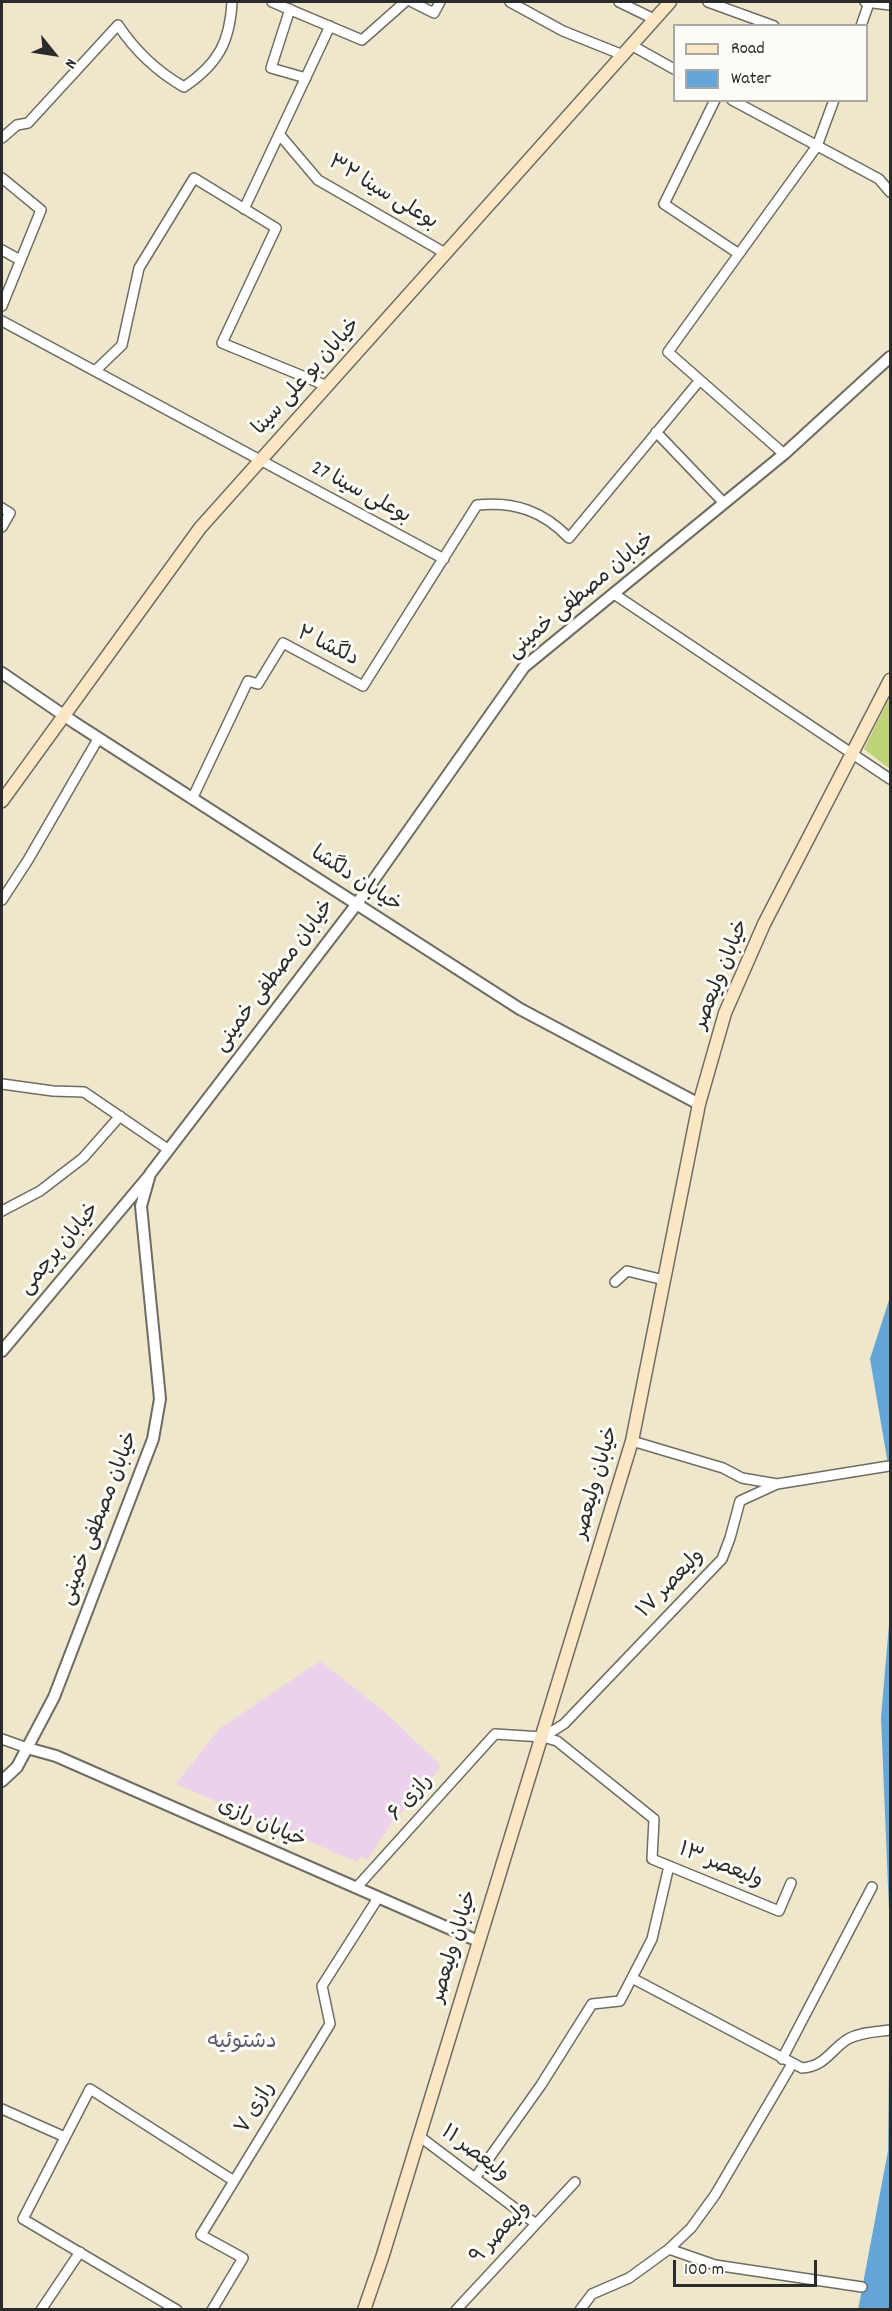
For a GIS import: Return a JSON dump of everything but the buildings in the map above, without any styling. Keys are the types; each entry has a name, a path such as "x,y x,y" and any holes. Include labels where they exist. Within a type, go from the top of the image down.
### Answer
{"main road":[{"name":"خیابان بو علی سینا","path":"2,801 200,528 670,2"},
{"name":"خیابان ولیعصر","path":"364,2310 543,1737 632,1442 699,1104 725,1013 764,924 891,680"}],"street":[{"path":"2,138 17,125 27,123 118,25 128,41 154,67 184,87 201,75 215,60 225,42 231,21 232,2"},
{"path":"272,2 362,40 405,2"},
{"path":"412,2 434,13 440,2"},
{"path":"510,2 563,31 622,55"},
{"path":"619,2 654,20"},
{"path":"708,2 754,22"},
{"path":"862,24 867,2 891,5"},
{"path":"290,9 271,68 306,78"},
{"path":"244,209 330,27"},
{"path":"631,45 673,68"},
{"path":"714,102 664,204 739,254"},
{"path":"736,102 879,179 891,192"},
{"path":"784,454 668,352 817,146 833,102"},
{"name":"بوعلی سینا ۳۲","path":"279,134 318,180 445,253"},
{"path":"2,178 41,210 2,306"},
{"path":"95,371 122,345 139,268 194,178 276,228 222,343 327,386"},
{"path":"2,250 20,260"},
{"name":"بوعلی سینا 27","path":"2,321 444,559"},
{"name":"خیابان مصطفی خمینی","path":"2,1781 17,1767 54,1697 153,1439 160,1399 141,1206 150,1174 356,905 525,667 784,454 891,357"},
{"path":"700,380 656,432 724,503"},
{"name":"دلگشا ۲","path":"192,799 248,681 258,684 283,643 363,686 477,505 507,504 535,512 553,523 569,538 656,432"},
{"path":"2,508 10,513 2,526"},
{"path":"614,594 891,779"},
{"name":"خیابان دلگشا","path":"2,673 98,739 520,1009 699,1104"},
{"path":"2,900 28,860 98,739"},
{"path":"2,1084 53,1091 84,1092 169,1150"},
{"path":"2,1211 40,1191 83,1158 120,1116"},
{"name":"خیابان پرچمی","path":"2,1351 150,1174"},
{"path":"615,1282 627,1271 664,1280"},
{"path":"632,1442 723,1468 742,1478 777,1484 889,1466"},
{"name":"ولیعصر ۱۷","path":"543,1737 564,1724 722,1559 740,1501 777,1484"},
{"name":"رازی ۶","path":"356,1888 495,1734 543,1737"},
{"name":"ولیعصر ۱۳","path":"543,1737 557,1741 654,1819 652,1859 779,1911 791,1883"},
{"path":"2,1740 27,1749"},
{"name":"خیابان رازی","path":"27,1749 56,1756 478,1941"},
{"path":"475,2178 541,2085 592,2004 620,2001 652,1939 669,1866"},
{"path":"782,2059 872,1887"},
{"name":"رازی ۷","path":"212,2310 243,2258 201,2235 330,2024 322,1986 378,1898"},
{"path":"632,1978 802,2068 815,2067 849,2039 867,2032 890,2030"},
{"path":"580,2310 592,2294 629,2278 669,2249 691,2228 715,2195 792,2064"},
{"path":"177,2310 23,2219 90,2089 234,2181"},
{"path":"2,2109 65,2137"},
{"name":"ولیعصر ۱۱","path":"419,2136 536,2224"},
{"name":"ولیعصر ۹","path":"456,2310 575,2182"},
{"path":"669,2249 716,2265 862,2287"},
{"path":"41,2310 80,2252"}],"shaded area":[{"path":"320,1661 385,1712 440,1765 439,1770 390,1825 367,1860 361,1856 357,1862 176,1784 219,1729"}],"green space":[{"path":"890,697 890,769 864,749"}],"water":[{"path":"890,1297 890,1476 870,1359"},
{"path":"890,1613 890,1935 881,1717"},
{"path":"890,1968 890,2309 858,2310 888,2151"}],"district":[{"name":"دشتوئیه","path":"242,2044"}]}
